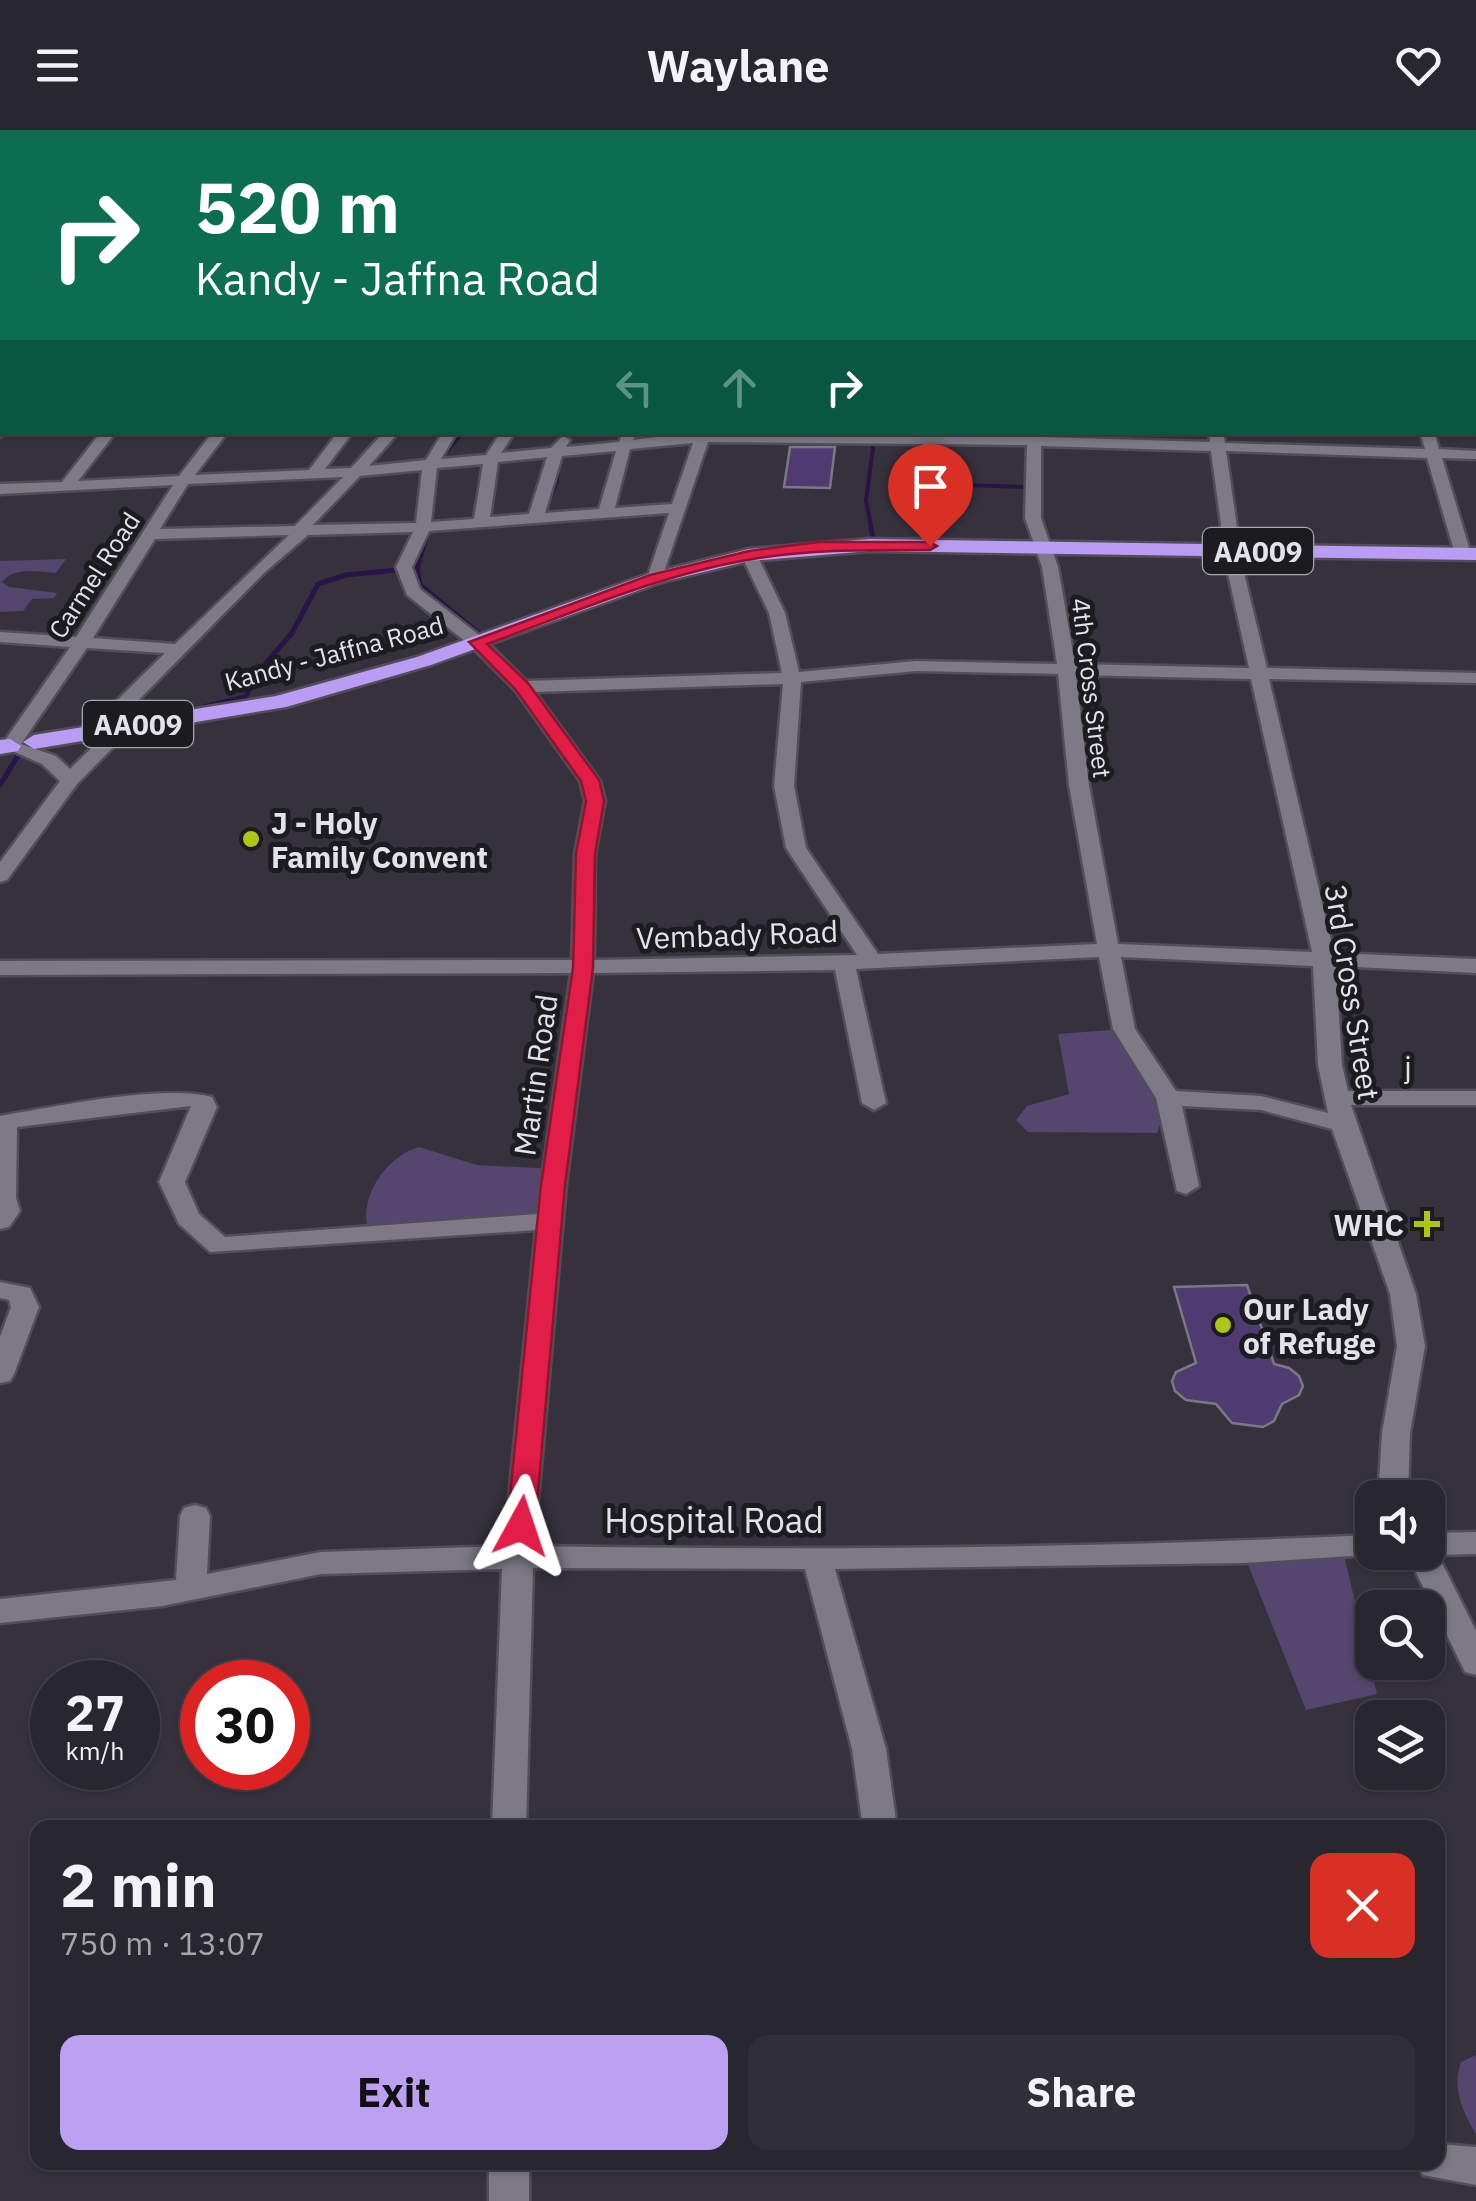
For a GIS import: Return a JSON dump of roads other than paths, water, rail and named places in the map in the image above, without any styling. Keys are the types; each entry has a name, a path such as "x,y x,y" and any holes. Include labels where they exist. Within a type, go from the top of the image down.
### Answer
{"highway":[{"name":"Kandy - Jaffna Road","path":"15,745 278,702 476,642 655,578 749,555 819,546 1472,558"}],"street":[{"path":"66,486 107,435"},
{"name":"Carmel Road","path":"15,745 184,479 218,435"},
{"path":"314,473 344,435"},
{"path":"97,731 178,648 303,531 351,472 389,435"},
{"path":"430,466 448,435"},
{"path":"481,524 491,458 506,435"},
{"path":"535,519 550,482 555,450 566,435"},
{"path":"0,490 430,466 627,438 703,435 1215,440 1476,456"},
{"path":"655,578 703,435"},
{"path":"1428,435 1472,558"},
{"path":"928,436 930,546"},
{"name":"4th Cross Street","path":"1034,437 1033,518 1050,567 1067,670 1079,785 1124,1029 1168,1098"},
{"path":"606,513 627,438"},
{"name":"3rd Cross Street","path":"1215,440 1232,551 1324,958 1330,1064 1343,1124 1403,1294 1412,1346 1396,1433 1393,1480"},
{"name":"Martin Road","path":"430,466 424,528 404,566 412,591 476,642 522,687 590,780 595,801 586,854 583,968 550,1222 518,1557 509,1820"},
{"path":"152,534 424,528 679,508"},
{"path":"749,555 776,613 792,679 784,786 796,848 870,960"},
{"path":"0,637 80,645 178,648"},
{"path":"522,687 792,679 916,666 1476,678"},
{"path":"0,876 70,780 124,726"},
{"path":"15,745 49,760 70,780"},
{"name":"Vembady Road","path":"0,968 774,966 1108,950 1476,966"},
{"path":"844,962 874,1103"},
{"path":"1186,1186 1168,1098 1261,1103 1343,1124"},
{"name":"j","path":"1339,1098 1476,1098"},
{"path":"0,1221 7,1211 3,1123 71,1111 191,1099 205,1106 172,1182 188,1218 220,1246 550,1222"},
{"path":"0,1290 20,1294 25,1307 0,1374"},
{"path":"191,1588 195,1516"},
{"path":"1445,1544 1476,1543"},
{"name":"Hospital Road","path":"0,1610 191,1588 321,1564 518,1557 817,1558 1355,1546"},
{"path":"817,1558 869,1750 879,1820"},
{"path":"1430,1570 1476,1663"},
{"path":"1445,2163 1476,2166"},
{"path":"508,2170 509,2201"}],"waterway":[{"path":"438,462 460,435"},
{"path":"872,531 866,501 874,440"},
{"path":"545,509 557,482 558,466"},
{"path":"933,484 1028,487"},
{"path":"417,568 429,528"},
{"path":"871,528 874,543 878,543"},
{"path":"218,537 294,535"},
{"path":"245,697 266,663 292,633 318,584 346,575 417,568"},
{"path":"417,568 420,585 481,635"},
{"path":"191,710 245,697"},
{"path":"245,697 234,703 238,713 261,710"},
{"path":"0,785 24,746"}],"place":[{"name":"J - Holy Family Convent","path":"251,839"},
{"name":"WHC","path":"1427,1224"},
{"name":"Our Lady of Refuge","path":"1223,1325"}]}
